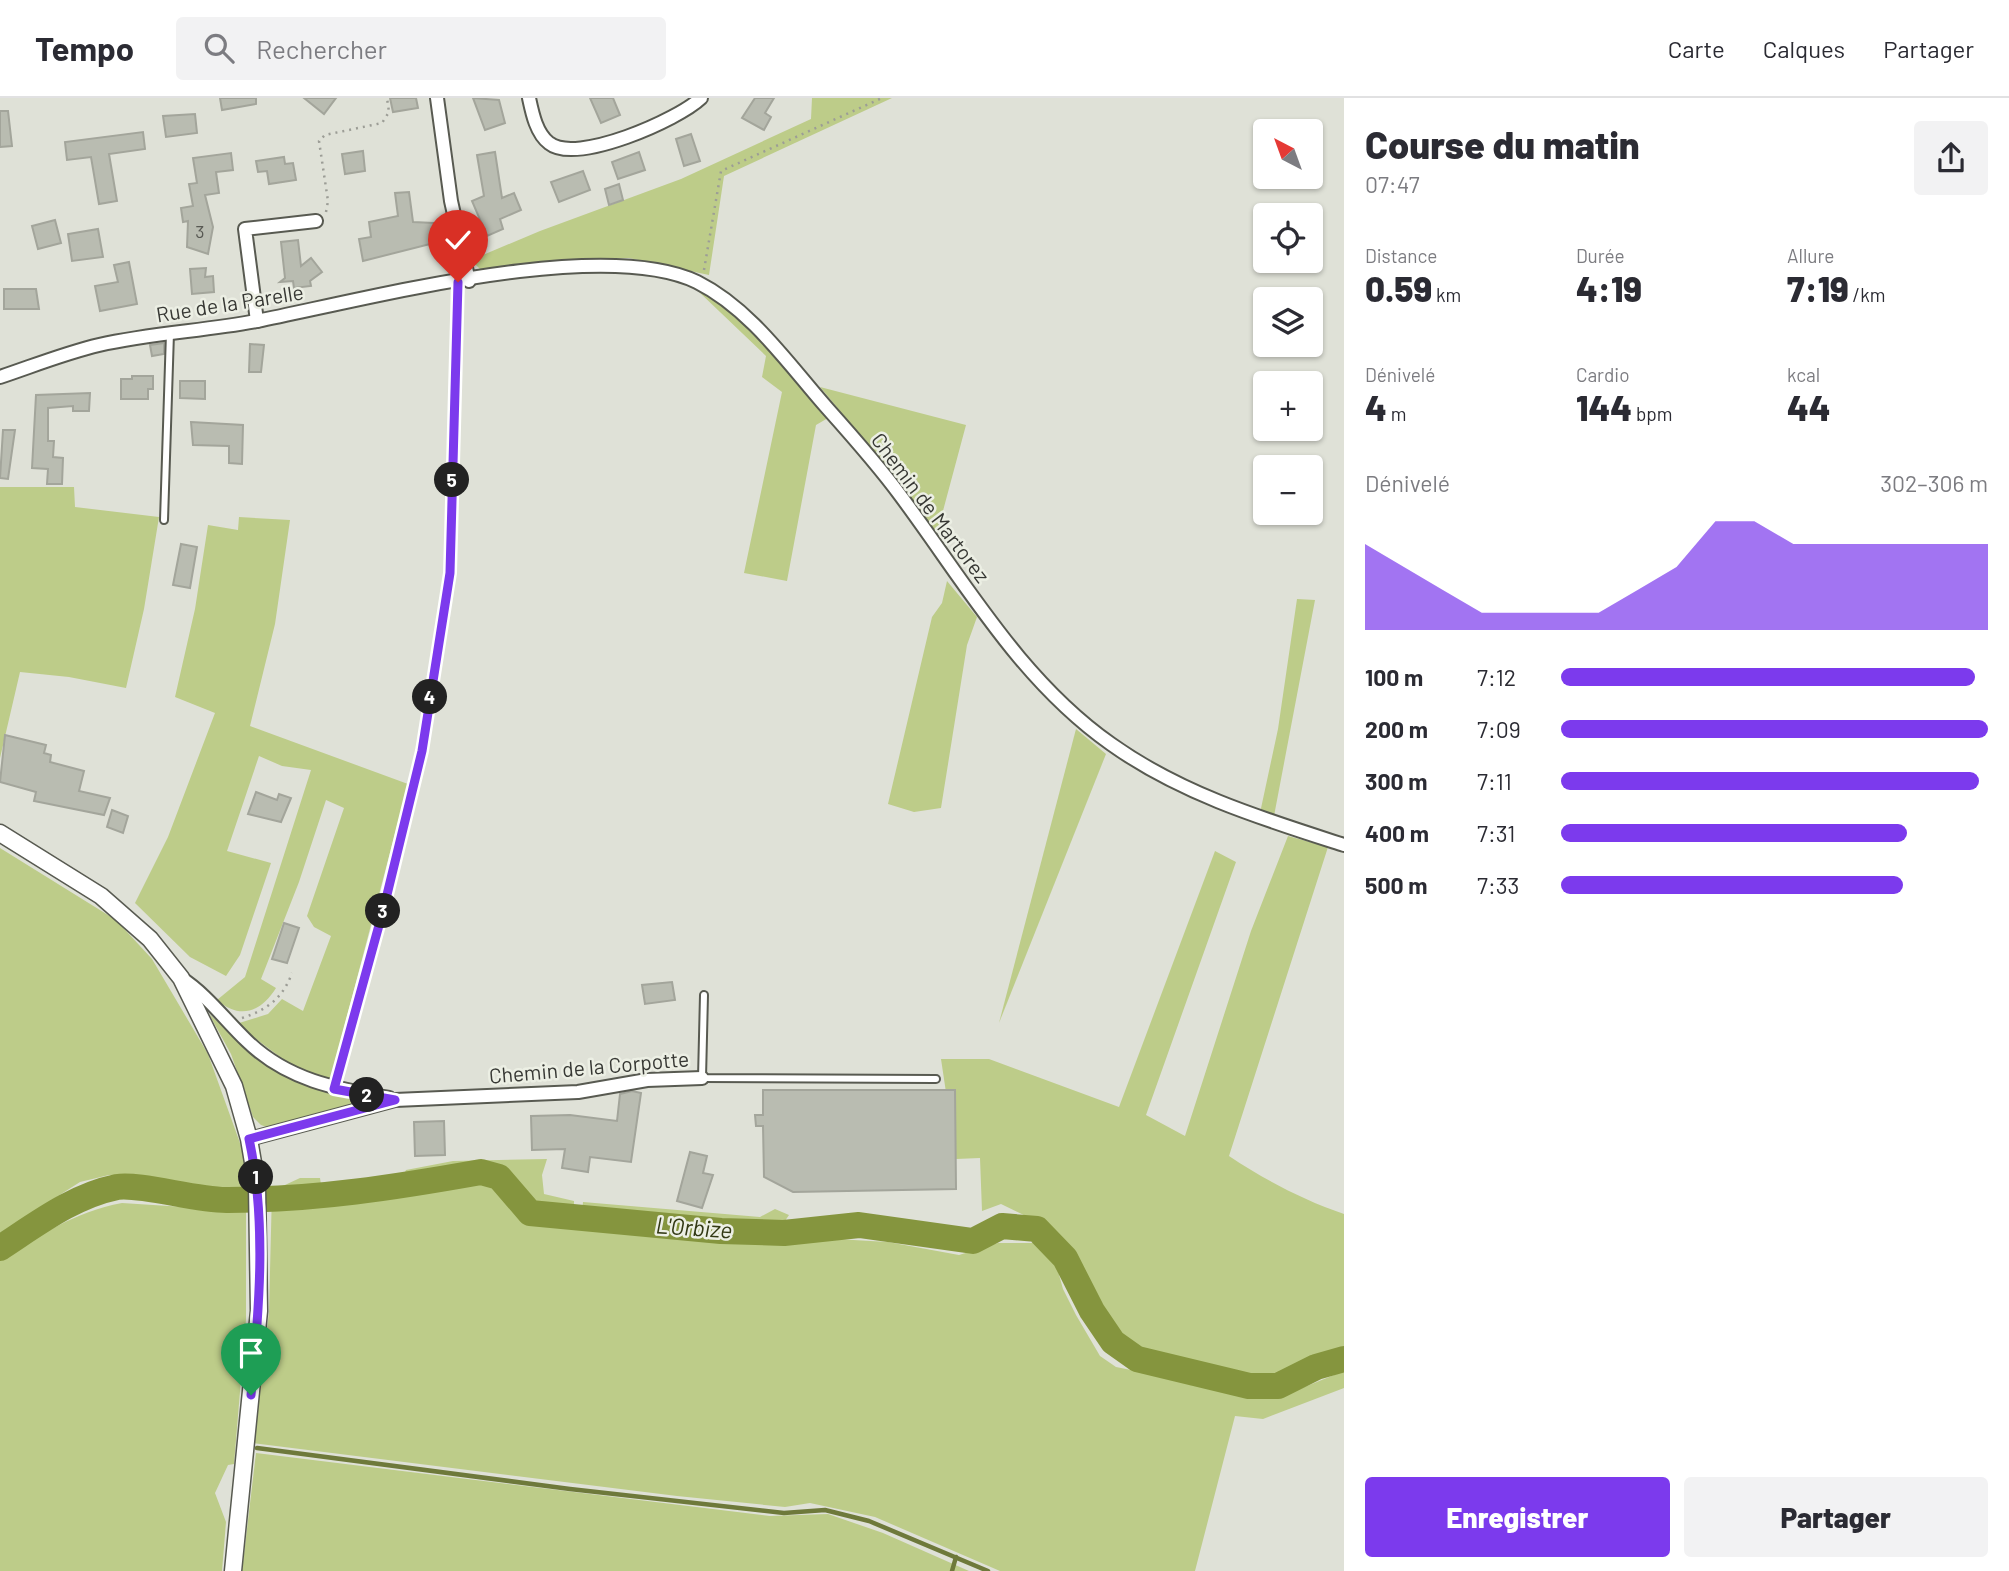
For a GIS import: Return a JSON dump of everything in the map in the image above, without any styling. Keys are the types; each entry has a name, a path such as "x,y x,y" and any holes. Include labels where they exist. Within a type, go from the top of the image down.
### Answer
{"street":[{"path":"437,98 463,282"},
{"path":"529,98 536,123 548,142 561,149 577,149 650,127 675,116 701,98"},
{"path":"257,321 245,229 316,221"},
{"name":"Chemin de Martorez","path":"463,282 601,265 666,272 701,285 742,313 872,459 1015,654 1078,717 1135,760 1194,791 1249,815 1344,845"},
{"name":"Rue de la Parelle","path":"0,377 81,350 170,333 257,321 463,282"},
{"path":"0,833 124,913 150,939 181,978 224,1063 249,1139 257,1193 259,1311 233,1571"},
{"name":"Chemin de la Corpotte","path":"181,978 198,989 249,1044 279,1066 304,1080 334,1089 395,1100"},
{"name":"Chemin de la Corpotte","path":"249,1139 395,1100 578,1092 647,1080 702,1079"}],"lane":[{"path":"164,520 170,333"},
{"name":"Chemin de la Corpotte","path":"704,995 702,1079 936,1079"}],"path":[{"path":"316,221 325,215 328,201 319,141 321,137 376,127 387,119 387,98"},
{"path":"701,285 721,171 882,98"},
{"path":"334,1089 384,907 422,751 447,587 463,282"},
{"path":"228,1022 261,1011 276,1000 286,989 292,973"}],"green space":[{"path":"812,98 892,98 724,176 709,275 629,258 564,261 482,271 471,260 540,231 681,179 811,119"},
{"path":"698,291 737,314 828,418 816,425 787,581 744,573 782,392 762,377 766,356"},
{"path":"820,387 966,425 936,537 880,459"},
{"path":"0,487 74,487 75,507 159,517 144,609 126,688 69,677 20,672 0,758"},
{"path":"239,517 290,520 275,624 250,726 408,784 330,1081 292,1066 236,1024 268,1014 282,999 303,1011 331,936 314,927 307,916 344,808 326,800 299,882 261,979 276,988 264,1003 249,1010 234,1010 217,1000 245,977 311,770 282,766 259,756 227,851 271,863 240,955 226,976 190,957 135,903 168,837 215,713 175,697 195,609 208,525 238,530"},
{"path":"947,581 977,617 967,645 941,808 914,812 888,804 932,617 942,603"},
{"path":"1297,599 1315,600 1274,816 1260,813 1278,729"},
{"path":"1076,729 1106,754 999,1023"},
{"path":"1288,836 1328,847 1229,1156 1285,1189 1344,1214 1344,1353 1277,1378 1248,1380 1160,1357 1130,1343 1117,1329 1073,1253 1053,1229 1001,1204 982,1211 980,1158 956,1159 941,1059 989,1059 1119,1107 1215,851 1236,862 1146,1115 1185,1136 1251,931"},
{"path":"0,848 116,920 152,959 208,1054 245,1157 247,1189 193,1187 149,1176 109,1175 80,1182 0,1233"},
{"path":"209,1014 247,1047 282,1071 320,1088 369,1100 269,1128 261,1125 253,1117 231,1054"},
{"path":"547,1159 542,1175 544,1194 574,1201 574,1223 581,1227 583,1202 760,1217 775,1209 789,1215 770,1243 836,1239 888,1242 959,1255 998,1243 1033,1243 1056,1264 1063,1289 1076,1315 1100,1356 1116,1367 1267,1397 1292,1392 1344,1371 1344,1388 1263,1419 1235,1416 1195,1571 1000,1571 875,1517 810,1503 785,1507 677,1496 253,1443 269,1312 272,1191 300,1178 320,1178 323,1198 397,1189 406,1170 453,1161"},
{"path":"122,1203 246,1211 246,1319 234,1464 228,1465 215,1493 226,1522 222,1571 0,1571 0,1260 73,1218"},
{"path":"256,1453 770,1516 828,1514 883,1533 969,1571 242,1571"}],"building":[{"path":"220,98 256,98 256,104 222,110"},
{"path":"304,98 336,98 324,114"},
{"path":"390,98 416,98 418,108 393,112"},
{"path":"473,98 499,100 505,123 485,130"},
{"path":"590,98 613,98 620,115 601,123"},
{"path":"755,98 774,98 765,113 771,117 764,130 742,118"},
{"path":"0,111 8,111 12,146 0,147"},
{"path":"195,114 197,133 166,137 163,116"},
{"path":"143,132 145,149 109,154 117,201 99,204 91,157 67,160 65,142"},
{"path":"691,134 700,161 684,166 676,139"},
{"path":"363,151 365,171 345,174 342,154"},
{"path":"495,152 502,198 514,193 521,210 500,219 503,229 487,236 472,201 484,196 477,155"},
{"path":"639,152 645,170 618,179 612,162"},
{"path":"231,153 233,170 216,172 219,193 205,195 213,227 208,254 187,247 188,221 183,222 181,208 193,206 189,184 197,183 193,158"},
{"path":"284,157 285,164 293,163 296,180 269,184 267,171 258,172 256,161"},
{"path":"583,171 590,190 559,202 551,182"},
{"path":"619,184 623,200 609,205 605,189"},
{"path":"409,192 413,222 434,223 438,242 363,261 359,239 371,237 369,222 398,216 395,193"},
{"path":"55,220 61,243 38,249 32,226"},
{"path":"98,229 103,257 72,261 68,234"},
{"path":"298,240 301,266 311,258 322,272 310,281 311,286 294,288 293,281 280,282 285,278 281,242"},
{"path":"129,262 137,304 100,311 95,286 118,282 114,265"},
{"path":"206,268 205,277 213,276 214,292 192,294 190,269"},
{"path":"4,289 36,289 39,309 4,309"},
{"path":"164,343 164,354 152,356 150,345"},
{"path":"250,344 264,345 261,372 249,372"},
{"path":"132,376 153,376 153,389 148,389 148,399 121,399 121,379 132,379"},
{"path":"180,381 205,381 205,399 180,398"},
{"path":"90,393 89,411 73,411 73,406 48,408 48,441 54,441 53,457 63,458 62,484 47,484 48,469 32,468 36,395"},
{"path":"191,422 243,425 242,464 229,463 229,446 193,445"},
{"path":"3,430 15,430 8,479 0,478"},
{"path":"181,544 197,547 190,588 173,585"},
{"path":"5,735 46,745 44,753 51,755 50,762 84,771 79,791 110,798 104,815 34,801 36,792 0,782"},
{"path":"256,792 277,800 279,794 291,798 281,822 248,814"},
{"path":"112,810 128,816 123,833 107,827"},
{"path":"284,923 299,928 287,963 272,959"},
{"path":"672,982 675,1000 645,1004 642,985"},
{"path":"763,1090 955,1090 956,1189 793,1192 764,1177 763,1126 756,1126 755,1115 763,1115"},
{"path":"632,1091 641,1093 631,1162 590,1157 588,1172 562,1168 565,1149 532,1150 531,1116 570,1115 617,1121 620,1094"},
{"path":"444,1121 445,1155 415,1156 414,1122"},
{"path":"690,1152 707,1156 703,1173 713,1175 702,1208 677,1201"}],"waterway":[{"name":"L'Orbize","path":"0,1248 70,1204 117,1187 140,1187 216,1200 292,1198 355,1192 481,1172 499,1177 530,1213 721,1231 784,1233 859,1225 973,1241 1002,1226 1037,1229 1065,1258 1092,1311 1113,1342 1137,1359 1249,1386 1278,1386 1316,1367 1344,1359"},
{"path":"257,1448 570,1489 784,1513 825,1510 869,1521 988,1571"},
{"path":"952,1571 956,1557"}],"route":[{"path":"251,1395 259,1311 257,1186 249,1139 395,1100 334,1089 384,907 422,751 450,573 458,282"}]}
